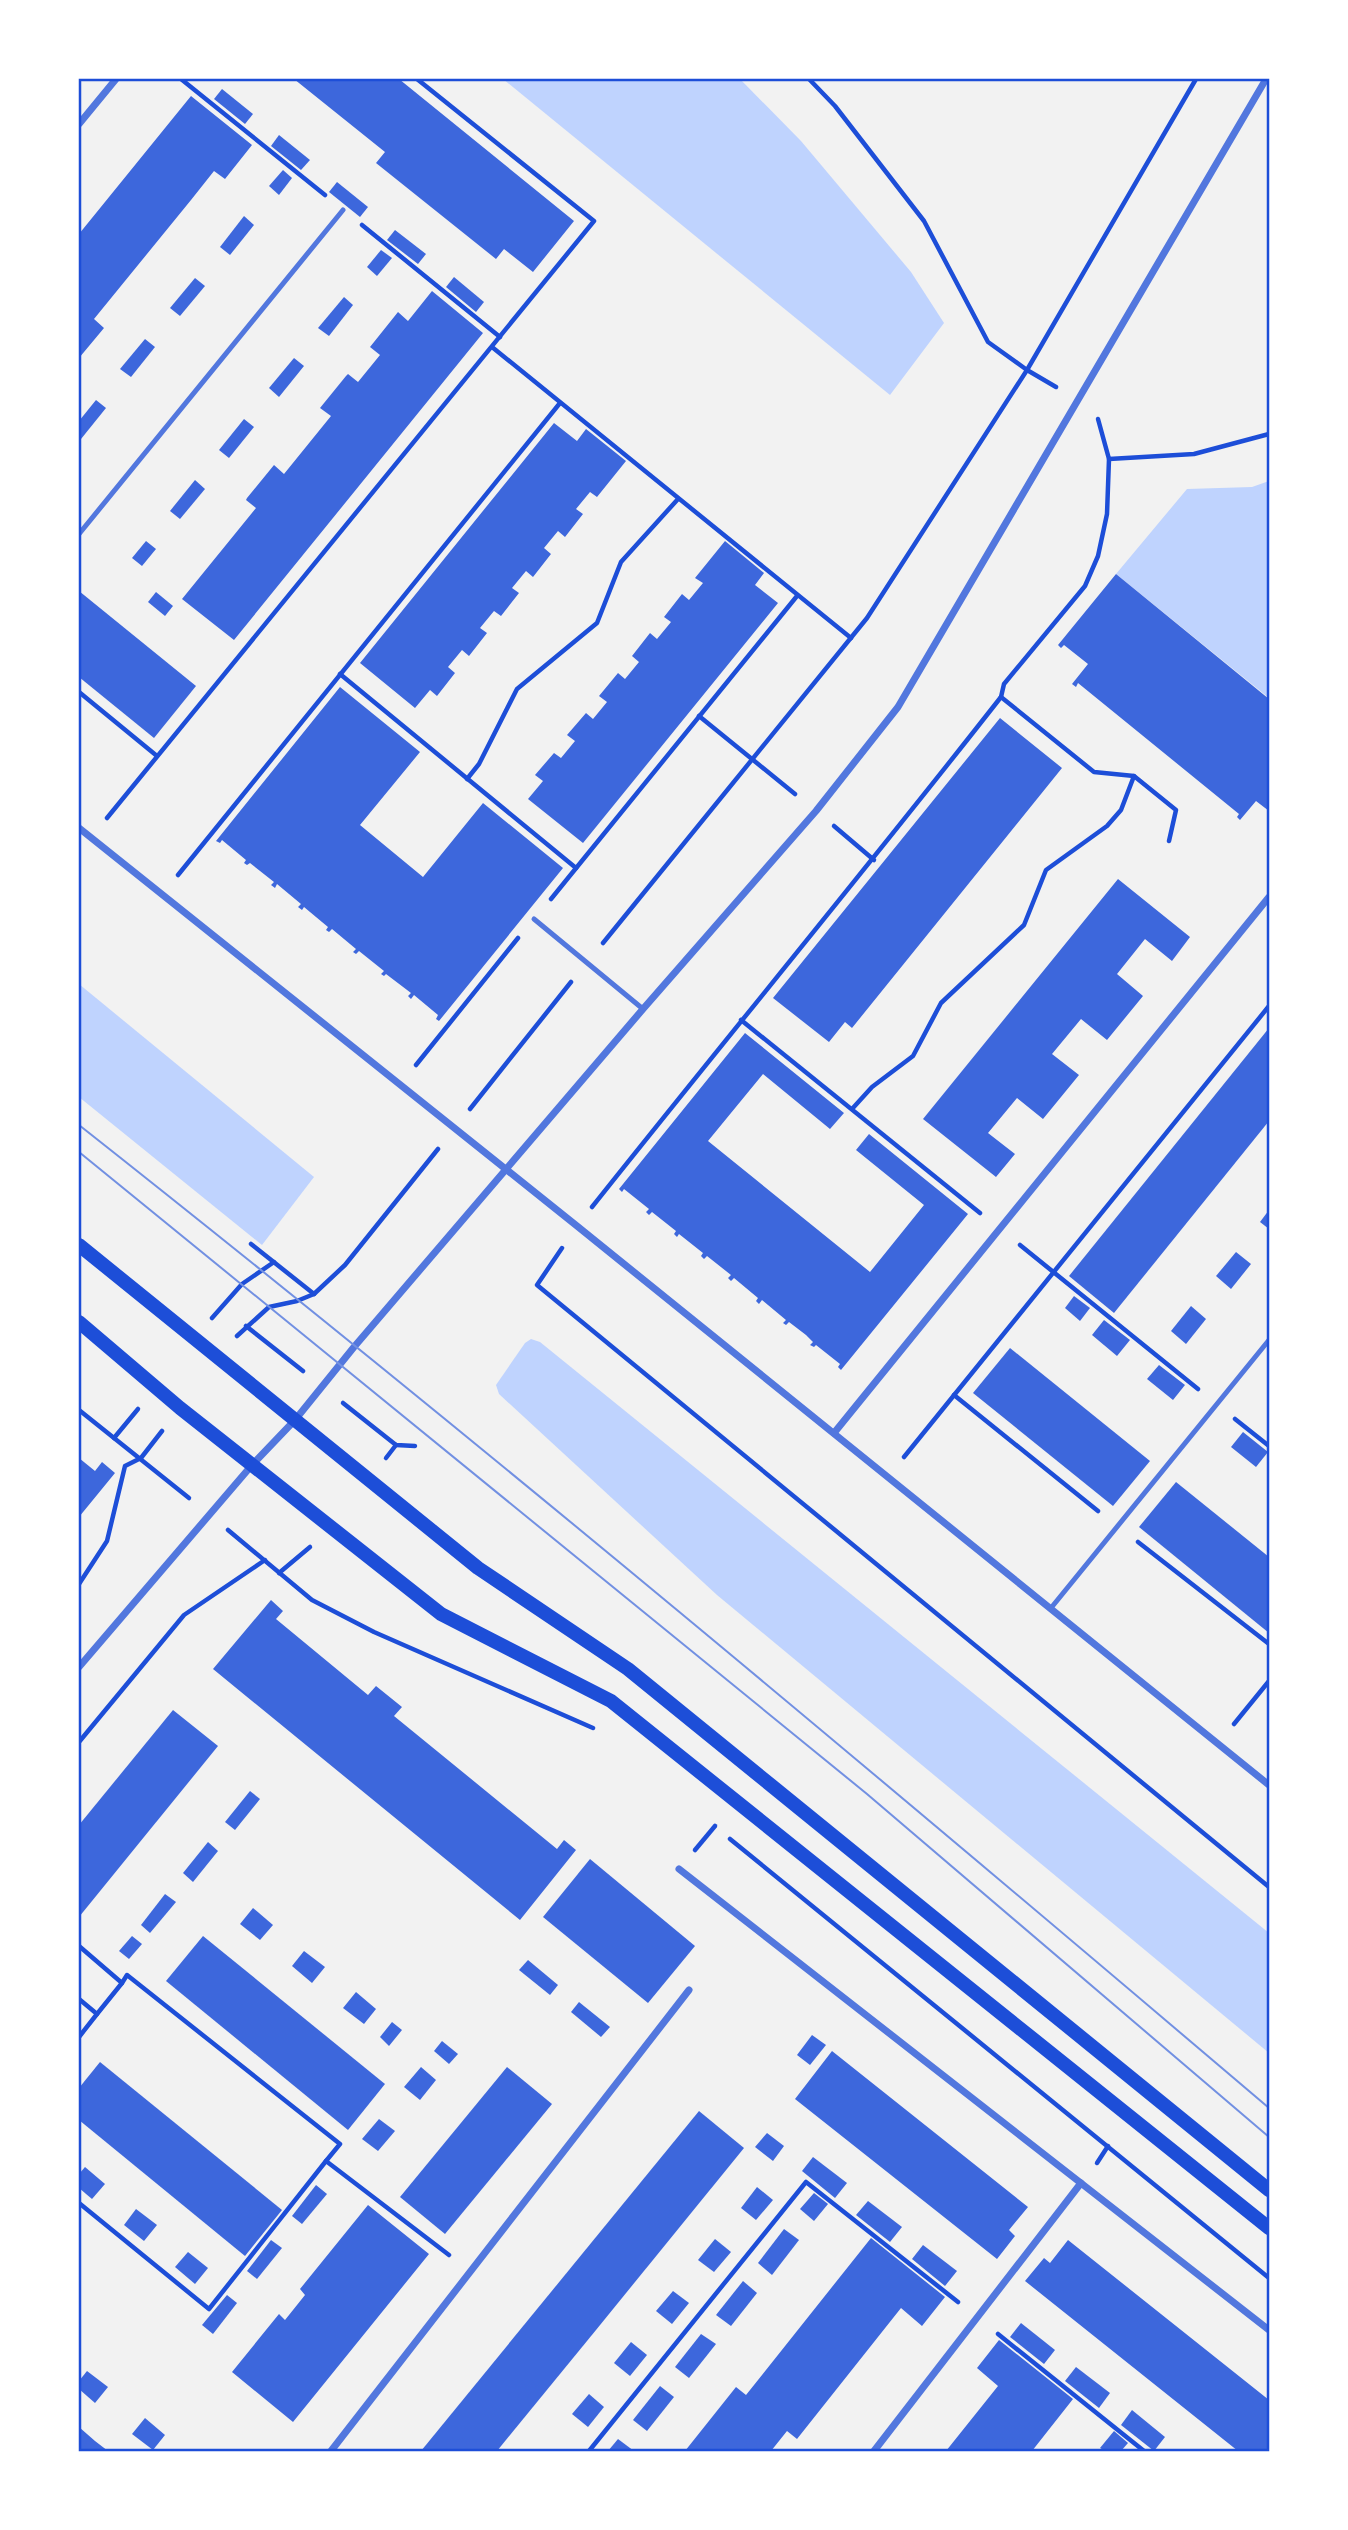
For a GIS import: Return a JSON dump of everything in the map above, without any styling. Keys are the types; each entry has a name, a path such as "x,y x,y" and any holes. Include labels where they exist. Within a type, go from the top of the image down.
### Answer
{"main road":[{"path":"79,1245 478,1568 628,1669 1269,2190"},
{"path":"79,1322 180,1408 441,1614 611,1701 1269,2228"}],"street":[{"path":"79,124 116,79"},
{"path":"79,1667 252,1465 295,1420 354,1347 643,1009 816,811 898,707 1266,79"},
{"path":"79,828 888,1476 1269,1786"},
{"path":"834,1433 1269,897"},
{"path":"679,1869 1269,2330"},
{"path":"331,2451 689,1990"},
{"path":"874,2451 1082,2183"}],"lane":[{"path":"79,534 343,210"},
{"path":"534,919 643,1009"},
{"path":"1051,1608 1269,1340"}],"path":[{"path":"181,79 195,90"},
{"path":"91,838 594,221 418,79"},
{"path":"809,79 835,106 924,221 988,342 1096,413 1108,459 1107,514 1098,556 1085,586 1004,684 1002,697 874,860 741,1020 577,1226 537,1285 1269,1887"},
{"path":"218,1359 246,1326 269,1307 314,1294 345,1265 867,618 1027,370 1196,79"},
{"path":"488,328 500,337"},
{"path":"492,347 850,638"},
{"path":"162,894 560,403"},
{"path":"1108,459 1194,454 1269,434"},
{"path":"467,779 479,764 517,689 597,623 621,562 678,499"},
{"path":"399,1085 797,596"},
{"path":"340,674 576,868"},
{"path":"79,692 157,756"},
{"path":"1002,697 1094,772 1134,776 1176,810 1168,841"},
{"path":"699,716 874,860"},
{"path":"852,1110 872,1087 913,1056 941,1003 1024,925 1046,870 1107,827 1121,810 1134,776"},
{"path":"888,1476 1269,1006"},
{"path":"741,1020 1269,1446"},
{"path":"251,1244 314,1294"},
{"path":"79,1584 107,1541 125,1466 141,1458 180,1408"},
{"path":"79,1410 141,1458"},
{"path":"79,1742 184,1615 265,1560 312,1600 374,1632 603,1733"},
{"path":"1218,1744 1269,1681"},
{"path":"705,1818 715,1826"},
{"path":"726,1835 1269,2278"},
{"path":"79,1946 122,1983"},
{"path":"79,2037 127,1975 340,2144 209,2309 79,2203"},
{"path":"79,1999 97,2014"},
{"path":"326,2161 470,2271"},
{"path":"589,2451 806,2182 1144,2451"}],"water":[{"path":"503,79 740,79 801,141 911,272 944,323 890,395"},
{"path":"1269,481 1269,698 1116,574 1187,489 1252,487"},
{"path":"79,984 314,1177 262,1245 79,1097"},
{"path":"531,1339 540,1342 1269,1933 1269,2053 717,1595 499,1394 496,1385 525,1343"}],"building":[{"path":"294,79 399,79 574,221 533,272 504,249 496,259 376,163 385,152"},
{"path":"222,89 253,114 245,124 214,99"},
{"path":"191,96 252,145 225,179 214,171 94,319 104,328 79,358 79,234"},
{"path":"279,135 310,160 301,170 271,146"},
{"path":"283,170 292,178 279,195 269,186"},
{"path":"337,182 368,207 360,217 329,192"},
{"path":"244,216 254,225 230,255 220,247"},
{"path":"395,230 426,254 418,264 387,240"},
{"path":"381,250 392,258 377,276 367,267"},
{"path":"454,277 484,302 476,312 446,287"},
{"path":"195,278 205,286 180,316 170,308"},
{"path":"432,291 483,333 234,640 182,599 256,508 247,498 274,465 284,474 331,416 320,408 348,374 358,382 380,355 370,347 398,312 408,321"},
{"path":"344,297 353,305 329,336 318,328"},
{"path":"145,339 155,347 131,377 120,369"},
{"path":"294,358 304,366 279,397 269,388"},
{"path":"96,400 106,408 81,439 79,421"},
{"path":"244,419 254,427 229,458 219,450"},
{"path":"554,423 577,441 586,429 626,461 597,497 590,492 576,509 583,514 565,537 558,531 544,548 551,554 533,577 526,571 512,588 519,593 501,616 494,611 480,628 487,633 469,656 462,650 448,667 455,673 437,696 430,690 415,708 360,663"},
{"path":"195,480 205,489 180,519 170,511"},
{"path":"146,541 156,549 142,566 132,558"},
{"path":"725,541 764,573 755,585 778,603 583,843 528,799 543,781 535,775 554,753 561,758 575,741 567,735 586,713 593,719 607,702 599,696 618,673 625,679 639,662 632,656 650,633 657,639 671,622 664,617 682,594 689,600 703,583 695,578"},
{"path":"1116,574 1269,699 1269,811 1256,801 1240,820 1237,817 1239,814 1078,683 1076,687 1072,684 1088,664 1064,645 1061,648 1058,645"},
{"path":"79,591 196,686 154,738 79,677"},
{"path":"156,592 173,606 165,616 148,602"},
{"path":"340,687 420,752 360,825 423,877 483,803 563,868 439,1021 436,1019 438,1015 414,995 411,999 408,996 411,993 386,974 381,974 384,971 359,951 356,954 353,952 356,949 332,929 329,932 326,930 328,927 304,907 302,910 298,907 301,904 277,884 275,888 271,885 274,882 250,863 244,863 246,860 222,840 220,843 216,841"},
{"path":"1000,718 1062,768 852,1028 845,1022 829,1042 773,998"},
{"path":"1118,879 1190,937 1172,961 1145,939 1117,974 1143,996 1107,1040 1081,1019 1052,1054 1079,1075 1043,1119 1017,1098 988,1133 1015,1154 996,1177 923,1119"},
{"path":"1269,1028 1269,1121 1114,1313 1069,1276"},
{"path":"745,1033 844,1113 830,1129 763,1074 708,1141 870,1272 924,1205 856,1150 869,1134 968,1214 841,1370 838,1367 840,1364 816,1345 810,1345 813,1342 806,1335 789,1322 786,1325 783,1323 786,1320 762,1300 759,1304 756,1301 758,1298 734,1278 731,1281 728,1278 731,1275 707,1256 704,1259 701,1256 703,1253 679,1234 677,1237 674,1234 676,1231 652,1212 649,1215 646,1212 649,1209 624,1189 622,1192 619,1189"},
{"path":"1269,1210 1269,1229 1260,1222"},
{"path":"1236,1252 1251,1264 1231,1289 1216,1276"},
{"path":"1074,1296 1090,1308 1080,1321 1065,1308"},
{"path":"1191,1306 1206,1319 1186,1344 1171,1331"},
{"path":"1104,1320 1130,1340 1117,1356 1092,1335"},
{"path":"1010,1348 1150,1461 1113,1506 973,1393"},
{"path":"1159,1365 1185,1385 1173,1400 1147,1379"},
{"path":"1243,1432 1268,1452 1256,1467 1231,1447"},
{"path":"79,1458 95,1471 102,1462 115,1473 79,1517"},
{"path":"1176,1482 1269,1557 1269,1633 1139,1527"},
{"path":"271,1600 283,1611 276,1619 368,1695 376,1686 402,1707 394,1716 557,1849 564,1840 576,1850 520,1920 213,1669"},
{"path":"173,1710 218,1746 79,1917 79,1825"},
{"path":"250,1791 260,1799 235,1830 225,1822"},
{"path":"208,1842 218,1851 193,1882 183,1873"},
{"path":"590,1859 695,1946 648,2003 543,1917"},
{"path":"165,1894 176,1902 150,1933 141,1925"},
{"path":"253,1908 273,1925 260,1940 240,1924"},
{"path":"132,1936 142,1944 129,1959 119,1951"},
{"path":"203,1936 385,2084 348,2130 166,1981"},
{"path":"304,1951 325,1967 312,1983 292,1966"},
{"path":"528,1960 558,1985 550,1995 519,1970"},
{"path":"356,1992 376,2009 364,2024 343,2008"},
{"path":"579,2002 610,2027 601,2037 571,2012"},
{"path":"392,2022 402,2030 389,2046 380,2037"},
{"path":"812,2035 826,2045 810,2065 797,2055"},
{"path":"442,2041 458,2054 449,2064 434,2051"},
{"path":"832,2051 1028,2207 1009,2230 1015,2236 997,2259 795,2099"},
{"path":"100,2062 282,2210 245,2256 79,2120 79,2088"},
{"path":"421,2067 436,2080 420,2100 404,2087"},
{"path":"507,2067 552,2104 445,2234 400,2197"},
{"path":"699,2111 744,2148 596,2330 497,2451 421,2451"},
{"path":"379,2119 395,2131 378,2151 362,2139"},
{"path":"767,2133 784,2146 773,2161 755,2147"},
{"path":"813,2157 847,2183 835,2198 802,2171"},
{"path":"85,2167 105,2184 92,2199 79,2188 79,2174"},
{"path":"316,2185 327,2194 302,2224 292,2216"},
{"path":"757,2187 773,2200 756,2220 741,2208"},
{"path":"814,2193 828,2204 814,2221 800,2209"},
{"path":"868,2201 902,2227 890,2242 856,2215"},
{"path":"368,2205 429,2254 293,2422 232,2372 279,2314 285,2320 305,2295 300,2289"},
{"path":"136,2209 157,2225 144,2241 124,2225"},
{"path":"784,2229 799,2240 772,2275 758,2263"},
{"path":"871,2238 945,2297 922,2326 901,2308 797,2439 787,2431 771,2451 685,2451 736,2387 746,2395"},
{"path":"715,2239 731,2252 714,2272 698,2260"},
{"path":"271,2240 282,2248 257,2279 247,2271"},
{"path":"1068,2240 1269,2400 1269,2451 1238,2451 1025,2281 1044,2258 1050,2263"},
{"path":"923,2245 957,2271 945,2286 912,2259"},
{"path":"188,2252 208,2268 195,2284 175,2267"},
{"path":"743,2281 757,2293 731,2326 716,2315"},
{"path":"673,2291 689,2303 672,2324 656,2311"},
{"path":"227,2295 237,2303 213,2334 202,2325"},
{"path":"1021,2323 1055,2350 1044,2364 1010,2337"},
{"path":"701,2334 716,2344 689,2378 675,2367"},
{"path":"999,2340 1073,2399 1032,2451 946,2451 998,2386 977,2368"},
{"path":"631,2342 647,2355 630,2376 614,2363"},
{"path":"1076,2367 1110,2393 1099,2408 1065,2381"},
{"path":"87,2371 108,2387 95,2403 79,2389 79,2381"},
{"path":"660,2386 674,2397 647,2431 633,2420"},
{"path":"589,2394 604,2407 588,2427 572,2414"},
{"path":"1132,2410 1165,2437 1154,2451 1121,2425"},
{"path":"145,2418 165,2435 153,2450 132,2434"},
{"path":"79,2427 95,2441 108,2451 79,2451"},
{"path":"1114,2431 1128,2443 1121,2451 1105,2451 1100,2448"},
{"path":"618,2439 634,2451 608,2451"}],"tram line":[{"path":"79,1125 380,1366 678,1611 1269,2108"},
{"path":"79,1152 867,1794 1269,2137"}]}
